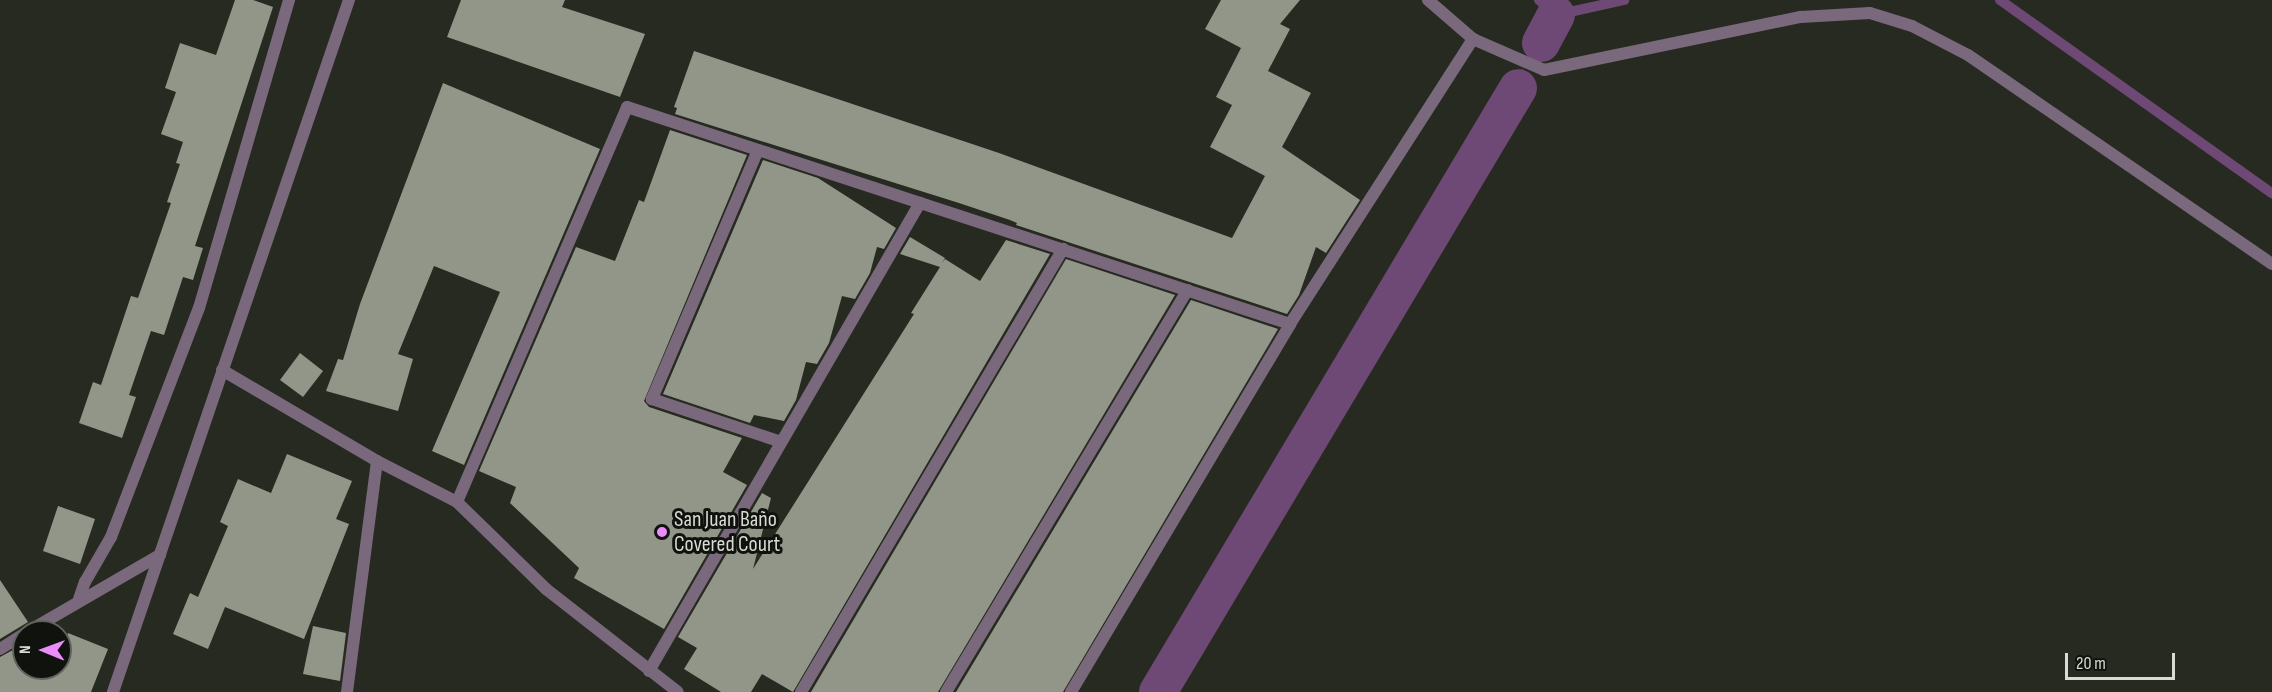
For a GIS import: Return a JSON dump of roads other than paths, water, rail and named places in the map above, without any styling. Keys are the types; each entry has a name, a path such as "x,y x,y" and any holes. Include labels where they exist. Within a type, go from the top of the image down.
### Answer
{"street":[{"path":"79,599 85,582 111,537 199,308 289,0"},
{"path":"112,692 349,0"},
{"path":"1428,0 1473,39 1544,70 1802,17 1870,14 1912,26 1968,55 2272,264"},
{"path":"1071,692 1290,324 1473,39"},
{"path":"457,502 627,107 1290,324"},
{"path":"758,150 652,399 781,442"},
{"path":"650,671 920,203"},
{"path":"801,692 1063,249"},
{"path":"946,692 1188,290"},
{"path":"222,370 377,460 457,502 546,589 678,692"},
{"path":"347,692 377,460"},
{"path":"46,620 79,599 160,555"}],"waterway":[{"path":"1539,0 1556,15 1624,0"},
{"path":"2000,0 2272,193"},
{"path":"1541,43 1556,15"},
{"path":"1158,692 1518,88"}],"place":[{"name":"San Juan Baño Covered Court","path":"662,532"}]}
